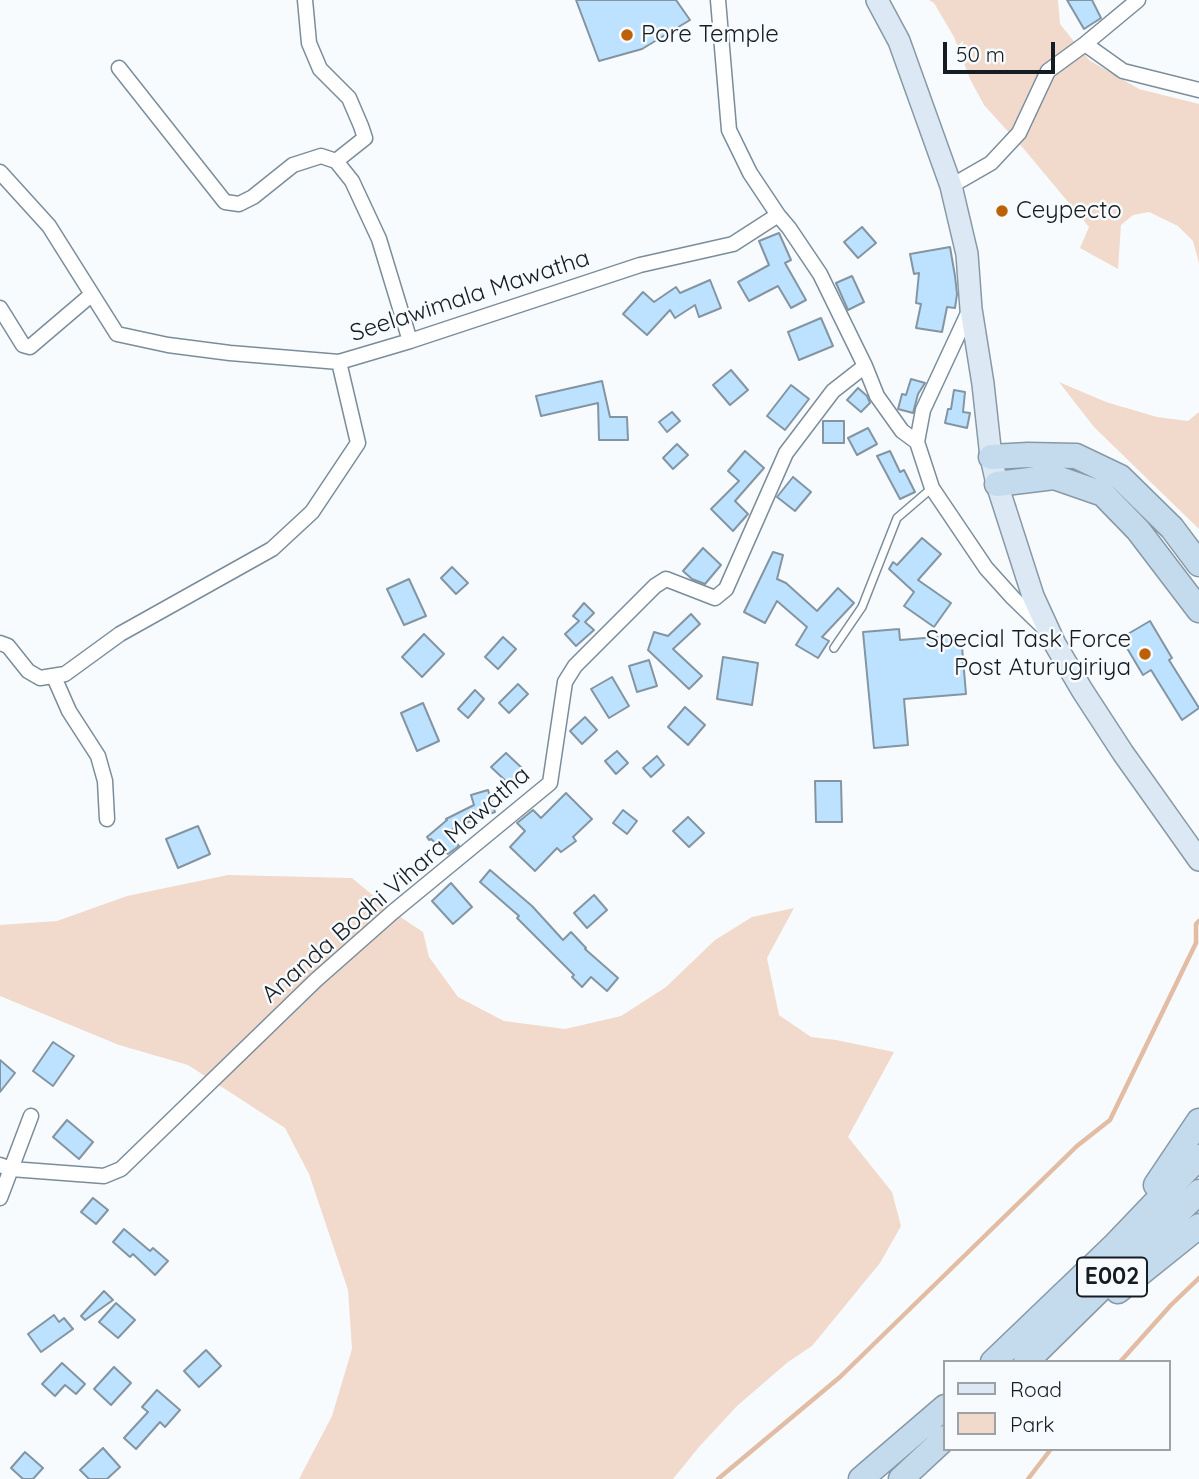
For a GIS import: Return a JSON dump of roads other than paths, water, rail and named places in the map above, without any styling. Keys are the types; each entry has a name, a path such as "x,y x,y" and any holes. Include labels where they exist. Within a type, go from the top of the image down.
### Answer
{"highway":[{"path":"991,457 1076,456 1120,477 1172,528 1199,564"},
{"path":"997,484 1054,477 1103,494 1138,530 1199,610"},
{"path":"1114,1246 1199,1121"},
{"name":"E002","path":"995,1360 1114,1246 1199,1157"},
{"name":"E002","path":"1029,1360 1199,1192"},
{"path":"1030,1360 1199,1226"},
{"path":"861,1479 944,1408"},
{"path":"901,1479 944,1439"}],"main road":[{"path":"877,0 900,41 951,186 967,254 971,309 991,457 1033,596 1050,634 1082,690 1199,860"}],"street":[{"path":"306,0 309,43 320,69 349,98 365,138 336,161"},
{"path":"718,0 729,130 750,173 820,274 877,396 902,431 917,442"},
{"path":"951,186 991,163 1019,133 1048,71 1138,0"},
{"path":"1085,44 1123,71 1199,90"},
{"path":"119,68 225,202 239,204 253,197 293,165 321,156 336,161 352,181 379,239 410,341"},
{"path":"0,172 48,226 117,334 168,345 230,353 339,362"},
{"name":"Seelawimala Mawatha","path":"47,677 65,674 120,634 272,550 312,512 358,443 339,362 640,265 733,244 778,215"},
{"path":"0,308 23,345 30,347 91,295"},
{"path":"971,309 923,410 917,442 932,488 986,568 1050,634"},
{"name":"Ananda Bodhi Vihara Mawatha","path":"6,1167 104,1176 121,1170 316,980 393,912 550,783 565,682 575,666 655,586 666,579 715,598 726,589 786,453 833,391 864,366"},
{"path":"0,643 8,646 28,671 47,677 98,756 105,781 107,819"},
{"path":"0,1198 6,1167 31,1116"}],"lane":[{"path":"834,648 862,607 897,518 932,488"}],"waterway":[{"path":"718,1479 840,1377 1077,1146 1110,1120 1196,943 1196,924 1199,921"},
{"path":"1122,1360 1199,1278"},
{"path":"1028,1479 1049,1451"}],"place":[{"name":"Pore Temple","path":"627,35"},
{"name":"Ceypecto","path":"1002,211"},
{"name":"Special Task Force Post Aturugiriya","path":"1145,654"}]}
